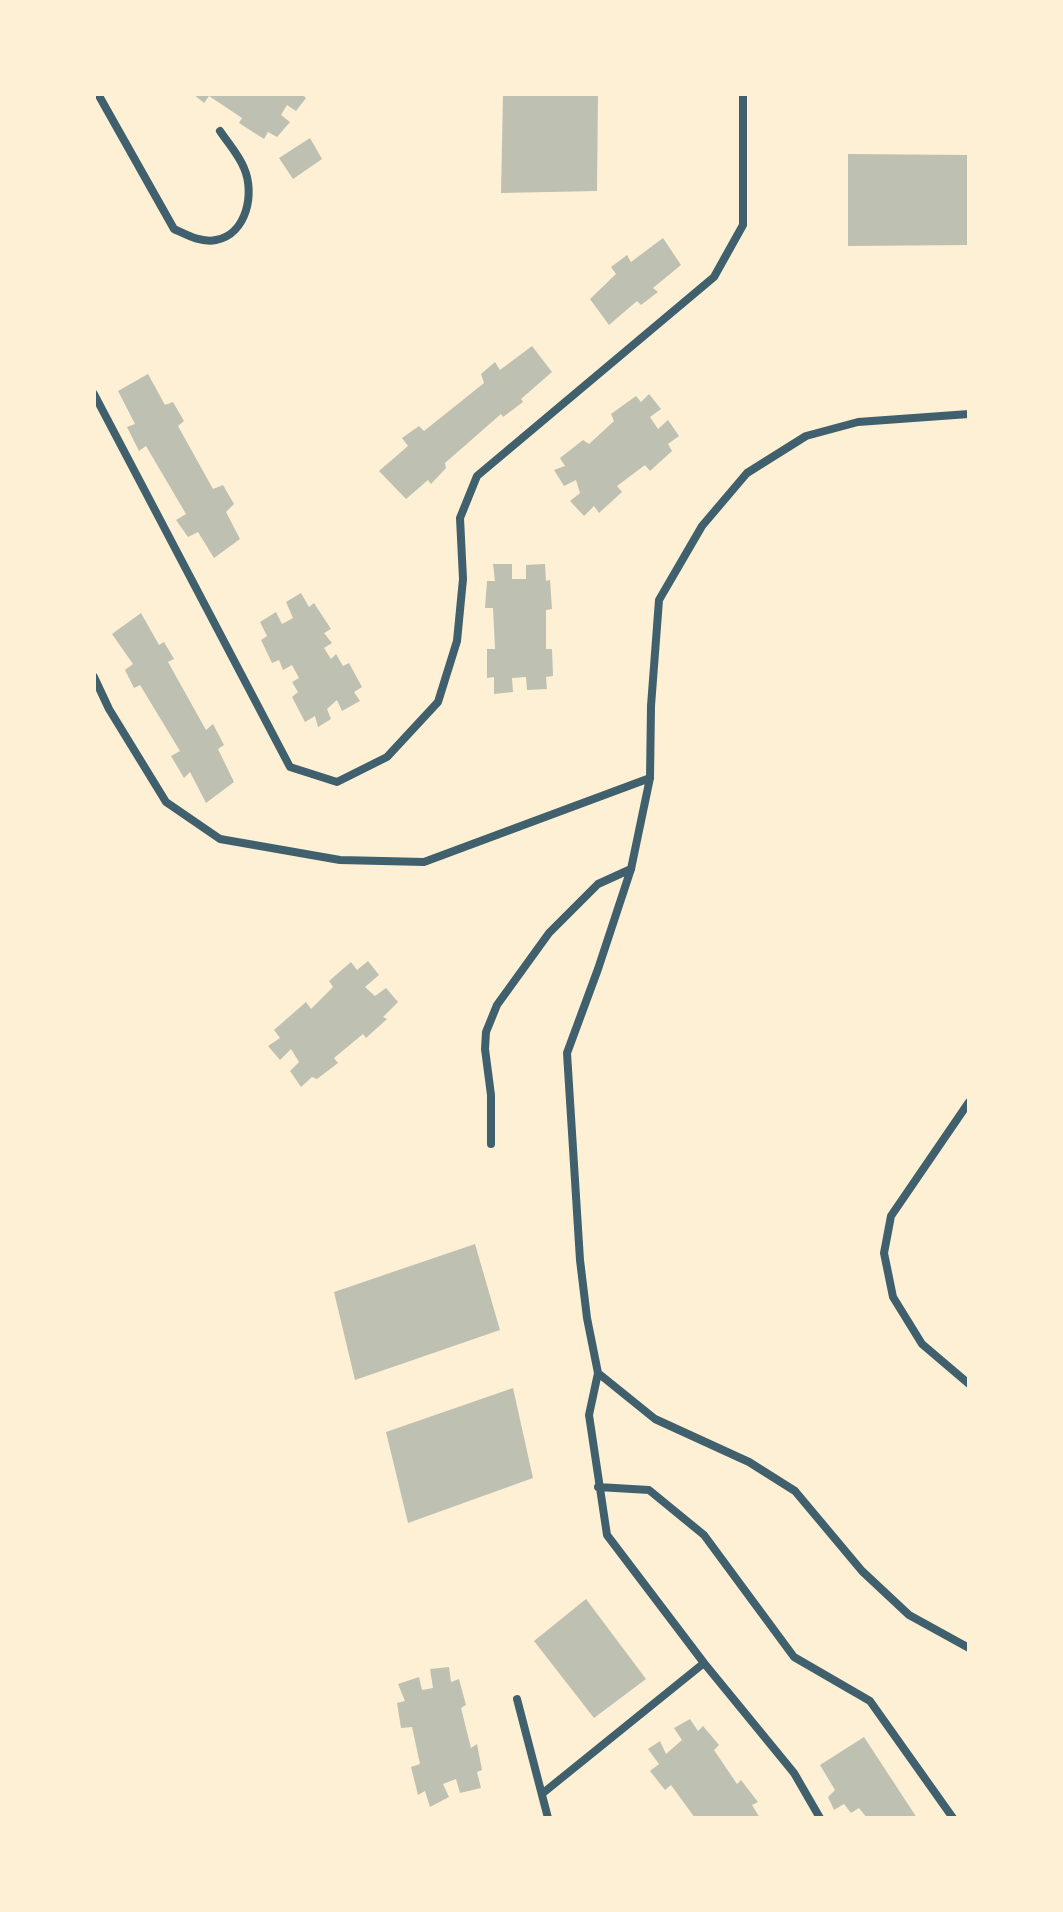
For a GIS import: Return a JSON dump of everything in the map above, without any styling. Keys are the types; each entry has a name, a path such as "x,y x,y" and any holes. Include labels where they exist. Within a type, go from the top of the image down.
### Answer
{"street":[{"path":"98,94 174,229 195,239 216,240 229,234 244,219 250,196 245,169 220,131"},
{"path":"94,394 290,767 337,782 387,757 438,702 457,641 463,579 460,518 477,476 714,277 743,225 743,94"},
{"path":"820,1818 794,1773 704,1663 607,1535 589,1415 598,1373 580,1260 567,1053 631,869 650,778 651,706 659,600 702,526 747,473 806,436 858,422 969,414"},
{"path":"94,677 109,709 166,802 220,839 340,860 424,862 650,778"},
{"path":"491,1144 491,1095 485,1049 486,1032 497,1005 549,933 598,884 631,869"},
{"path":"969,1102 891,1216 884,1253 893,1297 922,1344 969,1384"},
{"path":"598,1373 655,1419 749,1462 795,1491 862,1571 909,1615 969,1648"},
{"path":"598,1487 649,1490 704,1535 794,1657 870,1701 953,1818"},
{"path":"543,1793 704,1663"},
{"path":"517,1699 548,1818"}],"building":[{"path":"193,94 302,94 306,98 296,111 287,105 281,115 290,122 277,137 268,132 264,139 239,123 242,118 209,96 204,103"},
{"path":"503,94 598,94 597,191 501,193"},
{"path":"310,138 322,159 293,179 279,158"},
{"path":"848,154 969,155 969,245 848,246"},
{"path":"663,238 681,265 653,288 658,292 641,305 637,301 609,325 590,299 616,274 611,267 627,255 631,262"},
{"path":"532,346 552,372 521,399 523,402 503,417 501,414 445,463 446,468 431,484 428,480 406,499 379,471 408,446 402,438 419,426 424,431 484,383 481,374 495,362 500,370"},
{"path":"148,374 165,405 173,402 184,421 178,426 213,489 223,485 234,504 226,512 240,539 214,558 198,532 188,537 176,520 186,514 146,446 139,451 127,427 135,424 118,391"},
{"path":"649,394 661,409 650,417 658,429 668,420 679,436 668,444 672,451 650,471 645,465 617,486 622,492 599,513 594,506 584,516 570,501 580,493 576,480 564,486 554,470 565,466 560,458 583,440 589,444 614,421 611,414 636,396 641,402"},
{"path":"493,564 512,564 512,579 526,579 526,565 545,564 546,581 550,580 552,609 546,610 546,649 552,649 553,676 546,677 547,689 527,690 526,677 512,678 513,692 494,694 494,677 487,678 487,649 495,649 493,608 485,608 487,581 495,581"},
{"path":"301,593 309,607 314,603 331,629 324,633 332,643 324,648 331,659 336,654 343,666 349,663 362,687 354,692 360,701 342,711 337,700 327,709 331,719 318,727 315,716 305,722 292,697 298,692 292,682 299,678 292,665 283,670 279,660 272,663 261,640 267,636 260,622 276,612 282,624 293,618 286,602"},
{"path":"141,613 159,645 164,642 174,659 168,662 206,730 213,724 224,745 218,749 234,782 206,803 190,772 184,778 171,756 180,751 140,685 134,688 125,670 133,664 112,634"},
{"path":"368,961 379,975 365,987 375,996 386,988 398,1002 383,1017 387,1019 366,1038 363,1034 334,1058 338,1063 317,1079 312,1077 301,1087 290,1071 299,1062 291,1049 280,1060 268,1046 280,1038 274,1030 306,1002 311,1009 333,987 329,981 351,962 357,970"},
{"path":"475,1244 500,1330 355,1380 334,1292"},
{"path":"513,1388 533,1478 408,1523 386,1432"},
{"path":"586,1599 646,1679 594,1718 534,1641"},
{"path":"449,1667 451,1682 459,1679 466,1705 461,1708 471,1748 477,1744 482,1770 477,1772 481,1788 460,1793 456,1779 443,1784 449,1797 430,1807 425,1791 418,1795 411,1767 420,1764 412,1727 401,1728 397,1703 405,1701 398,1684 419,1677 422,1690 433,1688 430,1669"},
{"path":"690,1719 698,1731 703,1726 719,1745 714,1750 737,1784 741,1780 758,1802 752,1805 760,1818 695,1818 671,1785 665,1790 650,1771 659,1764 648,1749 660,1741 666,1754 682,1740 674,1728"},
{"path":"864,1737 917,1818 867,1818 859,1808 851,1813 844,1804 834,1810 828,1797 835,1790 820,1765"}]}
